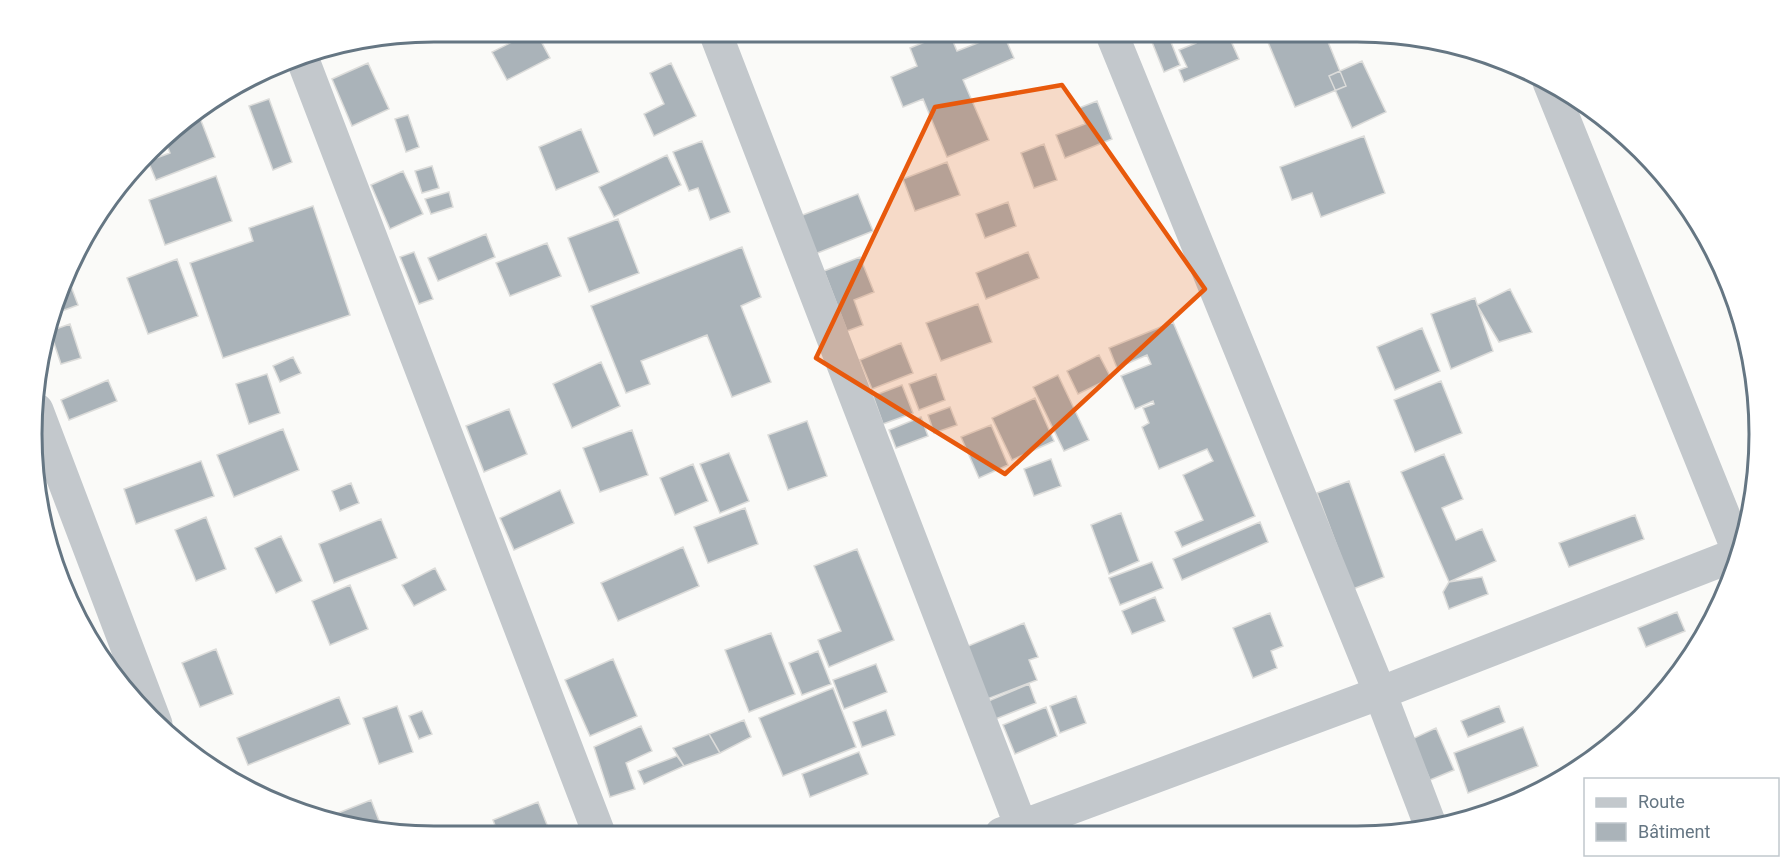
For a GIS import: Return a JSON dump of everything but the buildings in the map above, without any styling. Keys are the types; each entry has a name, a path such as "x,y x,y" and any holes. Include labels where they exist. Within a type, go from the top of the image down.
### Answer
{"street":[{"path":"720,42 1013,826"},
{"path":"1115,42 1380,693 1428,819"},
{"path":"305,64 596,826"},
{"path":"1553,95 1734,541"},
{"path":"42,422 147,701"},
{"path":"1031,826 1729,557"}],"highlighted area":[{"path":"1062,85 1205,289 1005,474 816,358 935,107"}]}
